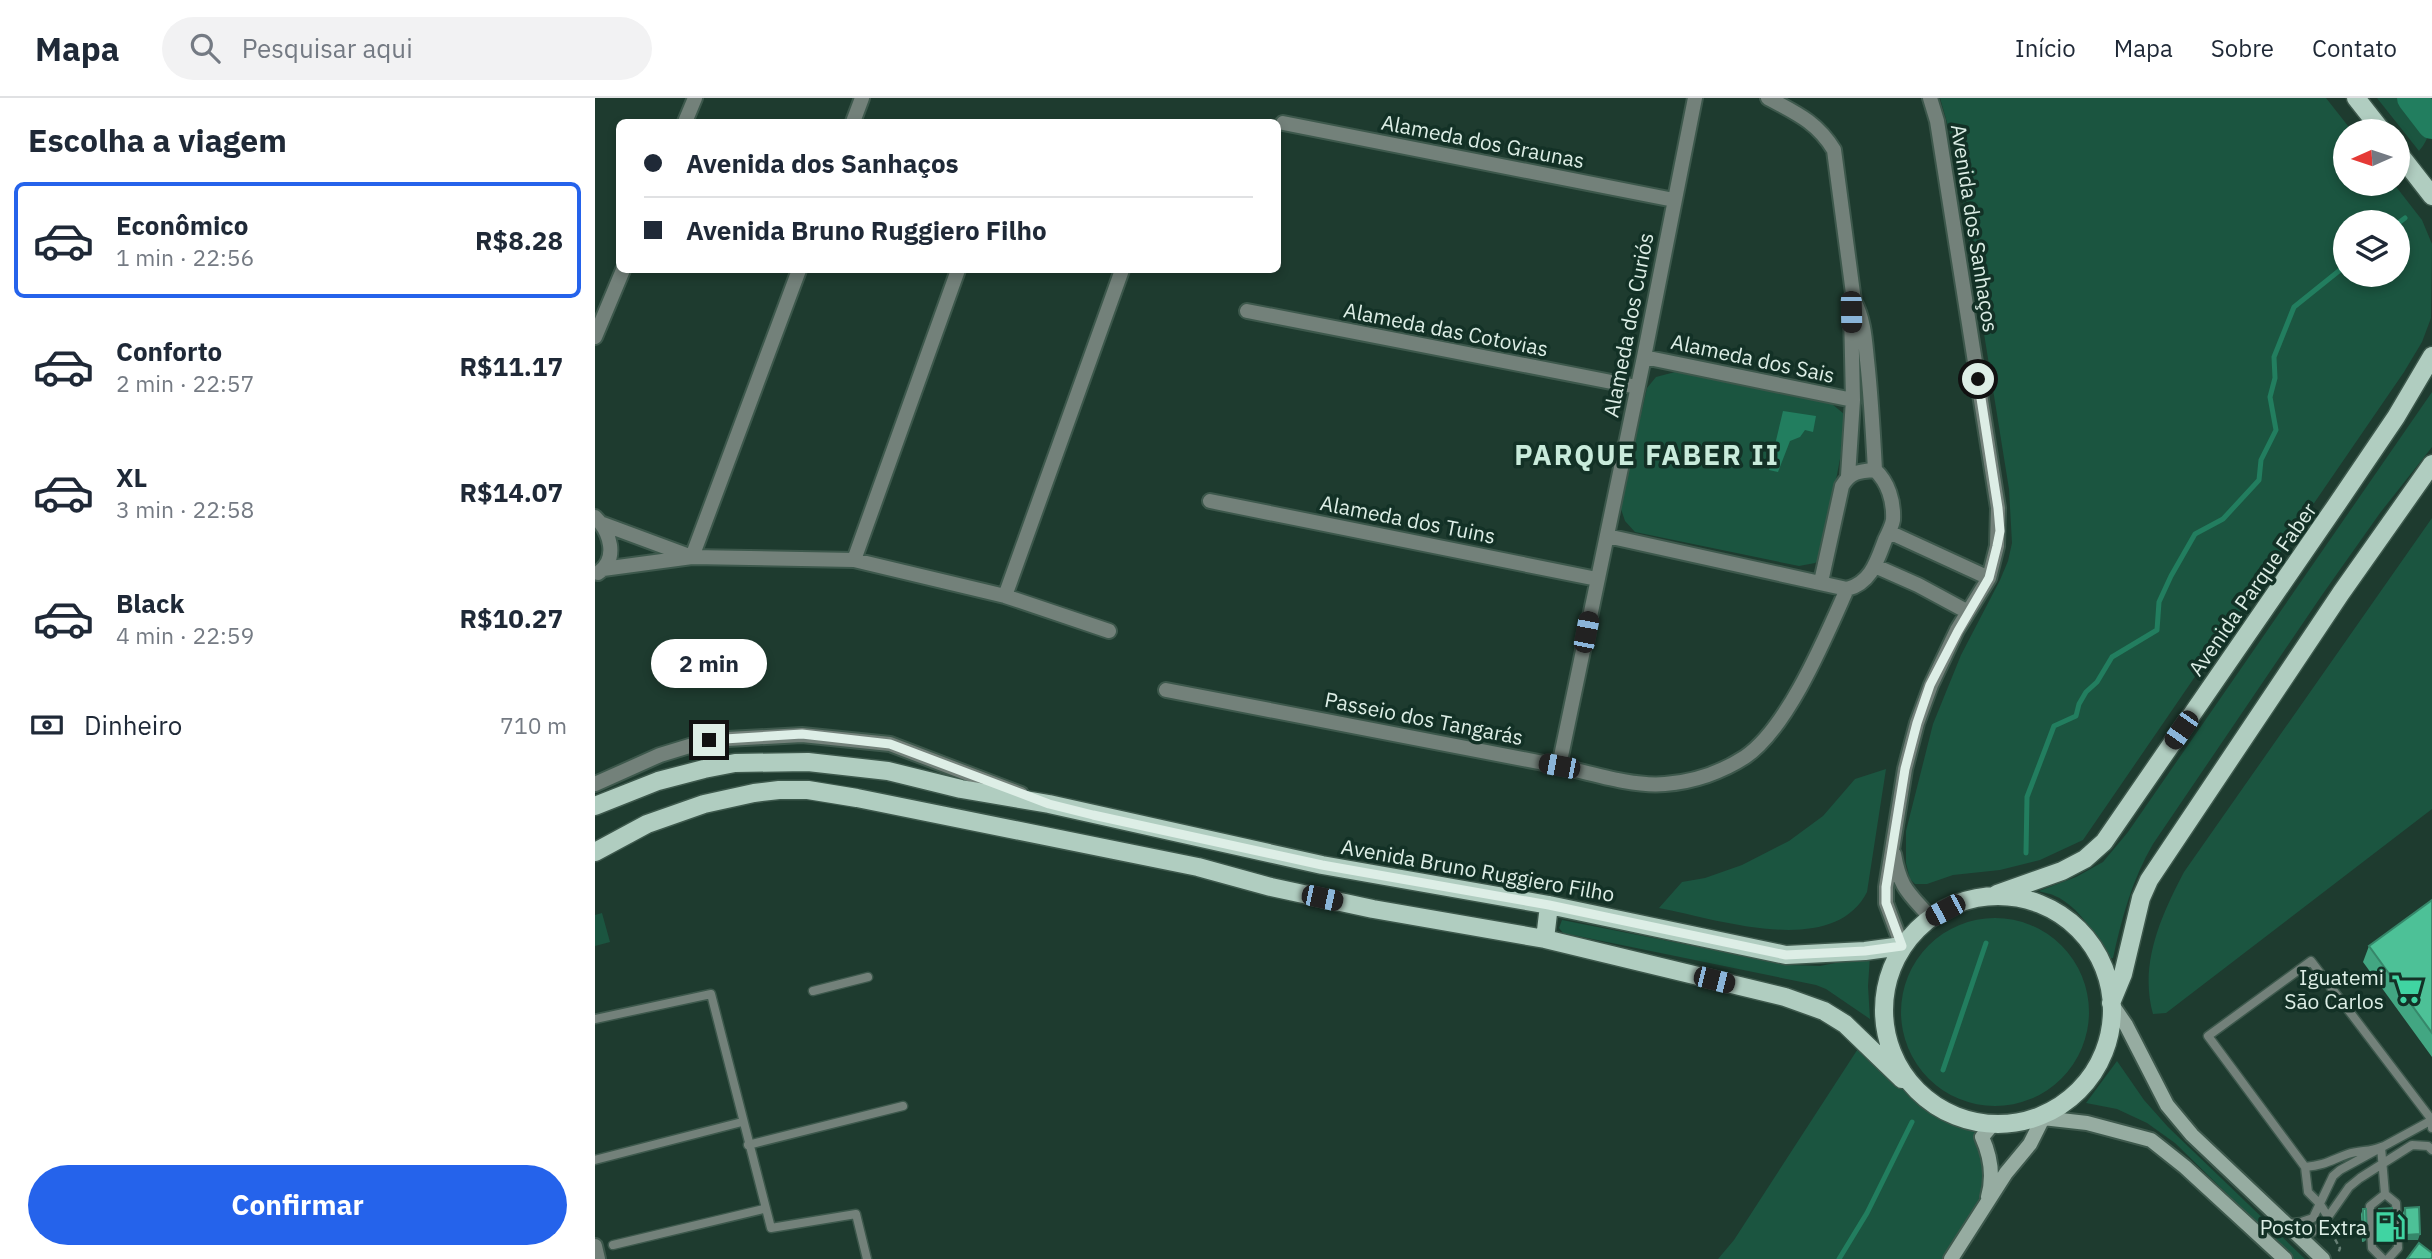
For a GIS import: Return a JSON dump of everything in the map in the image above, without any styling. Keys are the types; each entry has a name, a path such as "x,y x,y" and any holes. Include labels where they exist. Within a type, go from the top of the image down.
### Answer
{"main road":[{"path":"2356,98 2373,119"},
{"path":"2410,168 2432,196"},
{"name":"Avenida Parque Faber","path":"1990,896 2062,871 2085,859 2104,842 2396,417 2432,356"},
{"path":"2111,1003 2123,974 2141,898 2149,880 2341,593 2432,464"},
{"name":"Avenida Bruno Ruggiero Filho","path":"595,806 659,781 704,769 735,763 808,762 888,771 961,789 1049,804 1322,865 1549,905 1786,955 1865,951 1902,946"},
{"path":"595,852 647,824 704,804 754,793 808,790 870,800 1198,867 1271,887 1373,909 1545,939 1805,1004 1824,1011 1845,1024 1902,1079 1942,1109 1963,1119 1993,1124 2043,1118 2075,1093 2096,1066 2108,1034 2111,1003 2108,983 2092,947 2072,925 2048,908 2010,897 1990,896 1959,903 1931,918 1902,946 1886,989 1884,1017 1889,1044 1902,1079"},
{"path":"1545,939 1549,905"}],"street":[{"path":"686,119 695,98"},
{"path":"854,119 862,98"},
{"name":"Alameda dos Curiós","path":"1559,766 1695,98"},
{"name":"Passeio dos Tangarás","path":"1166,690 1559,766 1612,779 1663,784 1710,775 1747,756 1790,704 1823,643 1847,589 1856,587 1869,578 1893,522 1889,493 1883,478 1875,470 1866,349 1861,314 1854,301 1834,150 1815,124 1768,98"},
{"name":"Avenida dos Sanhaços","path":"1902,946 1886,903 1888,867 1905,769 1930,685 1989,578 2000,531 1937,121 1930,98"},
{"name":"Alameda dos Graunas","path":"1283,123 1674,200"},
{"path":"595,337 622,273"},
{"path":"692,557 798,273"},
{"path":"854,560 957,273"},
{"path":"1005,596 1121,273"},
{"name":"Passeio dos Tangarás","path":"1821,582 1842,486 1848,476 1853,400 1851,312 1854,301"},
{"name":"Alameda das Cotovias","path":"1247,312 1637,387"},
{"name":"Alameda dos Sais","path":"1644,357 1853,400"},
{"path":"1848,476 1859,471 1875,470"},
{"name":"Alameda dos Tuins","path":"1210,500 1597,579"},
{"path":"599,521 692,557"},
{"path":"599,521 611,542 610,552 599,572"},
{"path":"1888,532 1989,578"},
{"path":"1607,536 1847,589"},
{"path":"599,572 692,557 854,560 1005,596 1109,631"},
{"path":"1875,566 1918,584 1968,612"},
{"name":"Avenida Bruno Ruggiero Filho","path":"595,784 660,755 709,740 802,734 890,744 1049,804"},
{"name":"Avenida dos Sanhaços","path":"1892,846 1901,883 1931,918"},
{"path":"2111,1003 2126,1025 2167,1105 2192,1135 2302,1239 2330,1258"},
{"path":"1951,1259 2006,1173 2030,1144 2043,1118 2087,1123 2151,1140 2185,1167 2285,1259"},
{"path":"1985,1205 1991,1171 1990,1159 1982,1138 1993,1124"},
{"path":"595,1246 599,1259"}],"lane":[{"path":"2328,1217 2308,1192 2305,1167 2208,1036 2311,961 2432,1120 2432,1128"},
{"path":"813,991 868,977"},
{"path":"595,1019 711,994 771,1228 856,1213 867,1259"},
{"path":"748,1145 903,1106"},
{"path":"2286,1223 2313,1218 2333,1176 2340,1170 2432,1120"},
{"path":"595,1160 742,1122"},
{"path":"2302,1239 2318,1229 2349,1187 2412,1145 2427,1146 2432,1150"},
{"path":"2305,1167 2336,1161 2349,1153 2372,1151 2382,1147"},
{"path":"2382,1147 2385,1194 2396,1203 2398,1248 2386,1259 2372,1248 2370,1206 2385,1194"},
{"path":"613,1245 764,1209"}],"path":[{"path":"2330,1258 2340,1248 2332,1234 2337,1224"}],"shaded area":[{"path":"1940,98 2326,98 2343,119 2333,119 2333,196 2403,196 2422,220 2432,244 2431,318 2422,342 2083,840 2040,860 2000,870 1953,875 1927,884 1915,884 1910,879 1906,863 1906,831 1933,724 1961,655 2008,561 2012,543 2009,489 1954,147"},
{"path":"2377,98 2432,98 2429,133 2419,151 2410,140 2410,119 2394,119"},
{"path":"1675,372 1832,404 1844,414 1847,422 1821,559 1799,566 1635,532 1625,521 1620,506 1647,388 1656,377"},
{"path":"2432,392 2432,447 2380,513 2322,595 2153,844 2133,885 2113,958 2109,959 2093,932 2072,907 2053,895 2039,891 2076,877 2103,862 2128,832"},
{"path":"1783,411 1816,416 1813,432 1805,430 1800,437 1790,441 1778,472 1769,470"},
{"path":"2432,518 2432,809 2166,1013 2153,1014 2149,995 2151,959 2160,923 2184,872"},
{"path":"1886,769 1867,892 1851,912 1828,924 1802,929 1772,929 1659,908 1682,882 1705,878 1742,865 1789,841 1823,816 1855,779"},
{"path":"602,913 610,942 595,946 595,915"},
{"path":"1995,918 2013,919 2031,925 2062,945 2082,976 2088,994 2088,1030 2082,1048 2062,1079 2031,1099 2013,1105 1995,1106 1977,1105 1959,1099 1928,1079 1908,1048 1902,1030 1901,1012 1902,994 1908,976 1928,945 1959,925 1977,919"},
{"path":"1562,920 1790,965 1820,966 1870,956 1870,1019 1816,985 1563,933 1559,928"},
{"path":"1863,1041 1908,1084 1933,1103 1965,1118 1993,1124 1982,1138 1991,1182 1951,1259 1718,1259 1734,1240"},
{"path":"2117,1061 2144,1100 2168,1127 2305,1259 2294,1259 2175,1143 2147,1123 2117,1109 2086,1103"}],"building":[{"name":"Iguatemi São Carlos","path":"2432,900 2432,1033 2369,946"},
{"path":"2419,1207 2420,1234 2406,1235 2405,1208"},
{"path":"2392,1208 2393,1235 2380,1236 2379,1209"},
{"path":"2363,1209 2366,1209 2367,1236 2364,1236"},
{"path":"2419,1243 2432,1253 2431,1259 2407,1259"}],"waterway":[{"path":"2412,98 2432,124"},
{"path":"2026,853 2027,797 2054,726 2076,716 2086,692 2097,682 2112,657 2157,630 2159,602 2195,534 2223,519 2259,480 2261,460 2276,430 2270,397 2275,378 2274,357 2294,307 2333,276"},
{"path":"1943,1070 1986,943"},
{"path":"1839,1259 1867,1213 1912,1122"}],"place":[{"name":"Iguatemi São Carlos","path":"2407,989"},
{"name":"Posto Extra","path":"2390,1227"}],"district":[{"name":"PARQUE FABER II","path":"1647,454"}],"route":[{"path":"709,740 802,734 890,744 1049,804 1093,815 1322,865 1549,905 1682,932 1733,946 1786,955 1865,951 1902,946 1886,903 1886,887 1905,769 1930,685 1989,578 2000,531 1978,379"}]}
